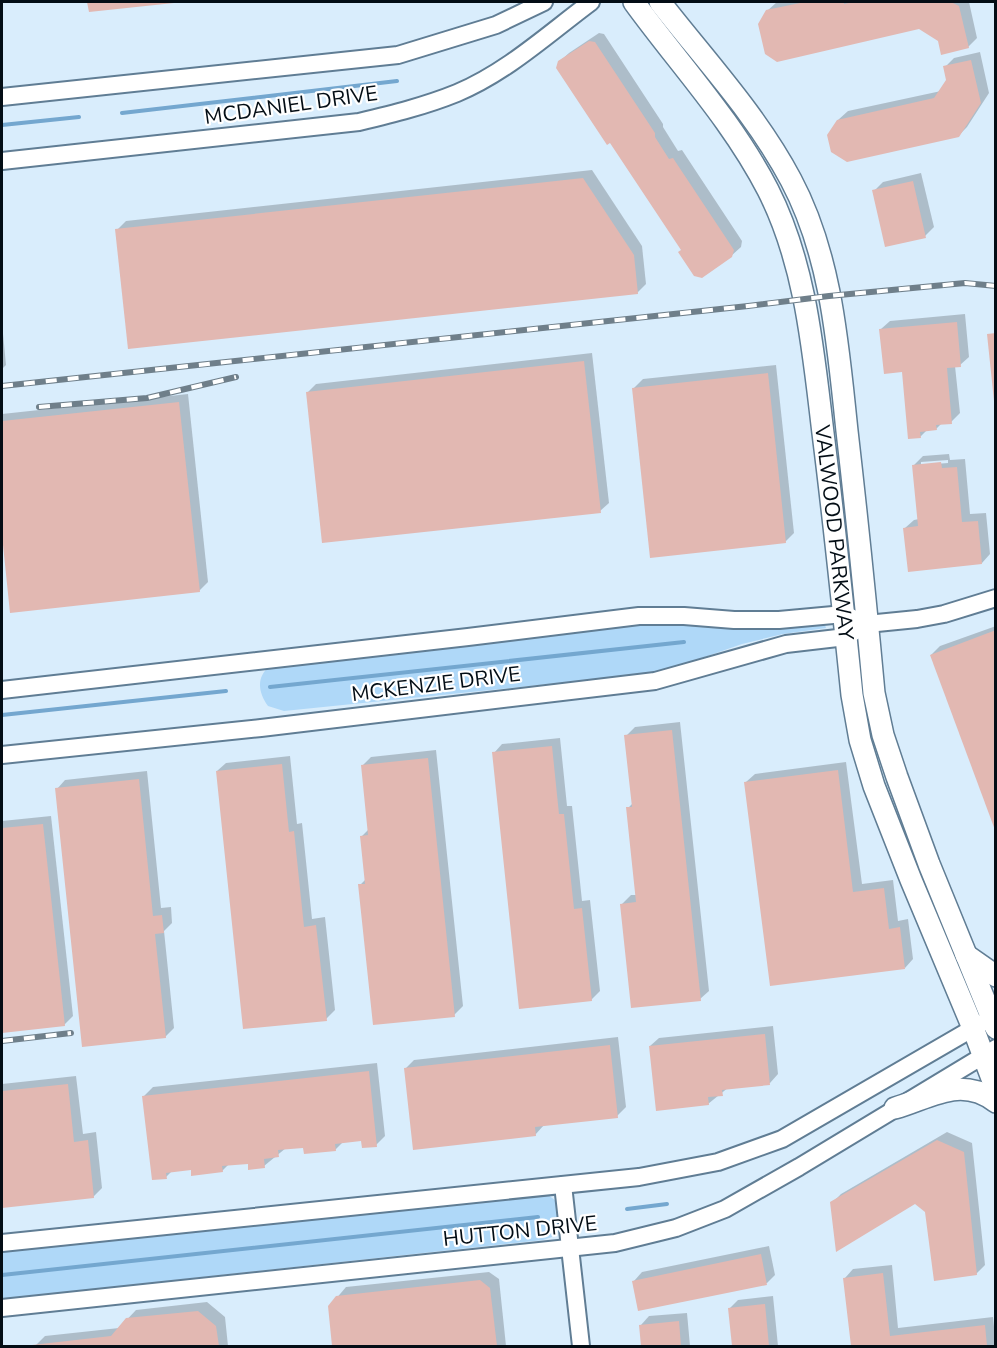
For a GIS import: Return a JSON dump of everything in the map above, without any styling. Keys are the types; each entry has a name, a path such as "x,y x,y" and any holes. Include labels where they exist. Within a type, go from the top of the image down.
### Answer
{"main road":[{"name":"VALWOOD PARKWAY","path":"634,2 700,85 742,144 768,191 786,231 812,334 852,695 860,740 874,786 911,880 989,1022"},
{"name":"VALWOOD PARKWAY","path":"660,2 691,43 718,72 762,132 792,181 824,270 836,332 874,693 883,735 989,1022 990,1052 996,1089"},
{"path":"742,144 762,132"},
{"path":"965,955 996,976"},
{"path":"895,1108 935,1092 956,1089 974,1090 996,1102"}],"street":[{"name":"MCDANIEL DRIVE","path":"2,97 398,55 496,25 544,2"},
{"name":"MCDANIEL DRIVE","path":"2,161 359,122 406,110 458,92 500,70 591,2"},
{"name":"MCKENZIE DRIVE","path":"2,755 261,728 655,681 786,644 846,637 867,624 938,615 996,598"},
{"name":"MCKENZIE DRIVE","path":"2,690 639,616 779,620 844,614 867,624"},
{"name":"HUTTON DRIVE","path":"2,1243 639,1177 718,1162 782,1139 989,1022"},
{"name":"HUTTON DRIVE","path":"2,1308 615,1243 676,1227 725,1209 803,1165 990,1052"},
{"path":"563,1185 581,1347"}],"shaded area":[{"path":"665,622 785,628 825,625 826,628 783,634 742,644 649,674 284,711 268,706 260,685 262,675 270,666"},
{"path":"543,1191 556,1201 559,1222 552,1237 543,1240 2,1299 2,1248"}],"building":[{"path":"87,2 174,2 174,3 89,12"},
{"path":"805,2 844,2 844,4 853,2 951,2 959,6 969,48 941,55 938,41 919,29 777,62 765,54 758,24 766,10"},
{"path":"589,41 595,42 655,133 655,137 669,159 673,158 734,250 732,257 702,278 694,276 678,252 681,250 610,143 607,145 556,68 558,61"},
{"path":"971,60 981,103 959,137 847,162 831,152 827,135 837,120 934,98 946,80 943,66"},
{"path":"583,178 634,255 638,294 128,349 115,229"},
{"path":"913,181 926,238 885,247 872,190"},
{"path":"957,322 961,367 947,368 952,424 936,425 937,430 920,432 921,438 908,439 902,372 884,374 879,329"},
{"path":"996,333 996,401 994,401 987,334"},
{"path":"584,361 601,513 322,543 306,392"},
{"path":"768,373 786,543 650,558 632,388"},
{"path":"179,402 200,592 10,613 2,535 2,421"},
{"path":"941,462 942,468 957,467 962,522 978,521 982,564 908,572 903,528 918,526 912,465"},
{"path":"996,630 996,830 995,830 930,655"},
{"path":"672,730 701,1001 631,1008 620,904 636,902 626,807 632,807 624,735"},
{"path":"552,746 559,814 564,814 574,909 582,908 592,1001 519,1009 492,752"},
{"path":"428,758 455,1017 373,1025 358,884 365,884 360,836 368,835 361,765"},
{"path":"282,764 289,832 294,831 304,927 316,925 327,1021 243,1029 216,771"},
{"path":"838,770 853,892 884,888 889,929 900,927 905,969 770,986 744,782"},
{"path":"139,779 153,916 162,915 164,933 155,934 166,1038 82,1047 55,788"},
{"path":"43,824 65,1026 2,1033 2,828"},
{"path":"765,1034 770,1085 722,1090 723,1096 708,1097 709,1105 656,1111 649,1046"},
{"path":"610,1045 618,1118 535,1127 536,1136 413,1150 404,1068"},
{"path":"369,1071 377,1147 362,1148 361,1141 335,1144 336,1151 304,1154 303,1148 278,1150 279,1157 264,1159 265,1168 248,1170 248,1164 222,1166 223,1172 191,1176 191,1170 166,1173 167,1179 152,1180 142,1096"},
{"path":"68,1084 74,1142 88,1140 94,1198 2,1208 2,1091"},
{"path":"937,1140 964,1152 977,1275 934,1281 925,1212 915,1204 836,1252 830,1202"},
{"path":"761,1254 767,1285 638,1311 632,1281"},
{"path":"883,1273 890,1336 985,1325 987,1346 851,1346 843,1278"},
{"path":"480,1280 490,1288 497,1346 332,1346 328,1306 336,1296"},
{"path":"765,1304 769,1346 732,1346 728,1308"},
{"path":"198,1311 216,1326 219,1346 32,1346 111,1336 126,1318"},
{"path":"679,1321 681,1346 641,1346 639,1325"}],"waterway":[{"path":"122,113 397,81"},
{"path":"2,125 79,117"},
{"path":"270,687 684,642"},
{"path":"2,715 226,691"},
{"path":"627,1209 667,1204"},
{"path":"2,1275 538,1217"}],"railway":[{"path":"2,386 829,296 965,283 996,286"},
{"path":"39,407 147,398 236,377"},
{"path":"2,1041 71,1033"}]}
